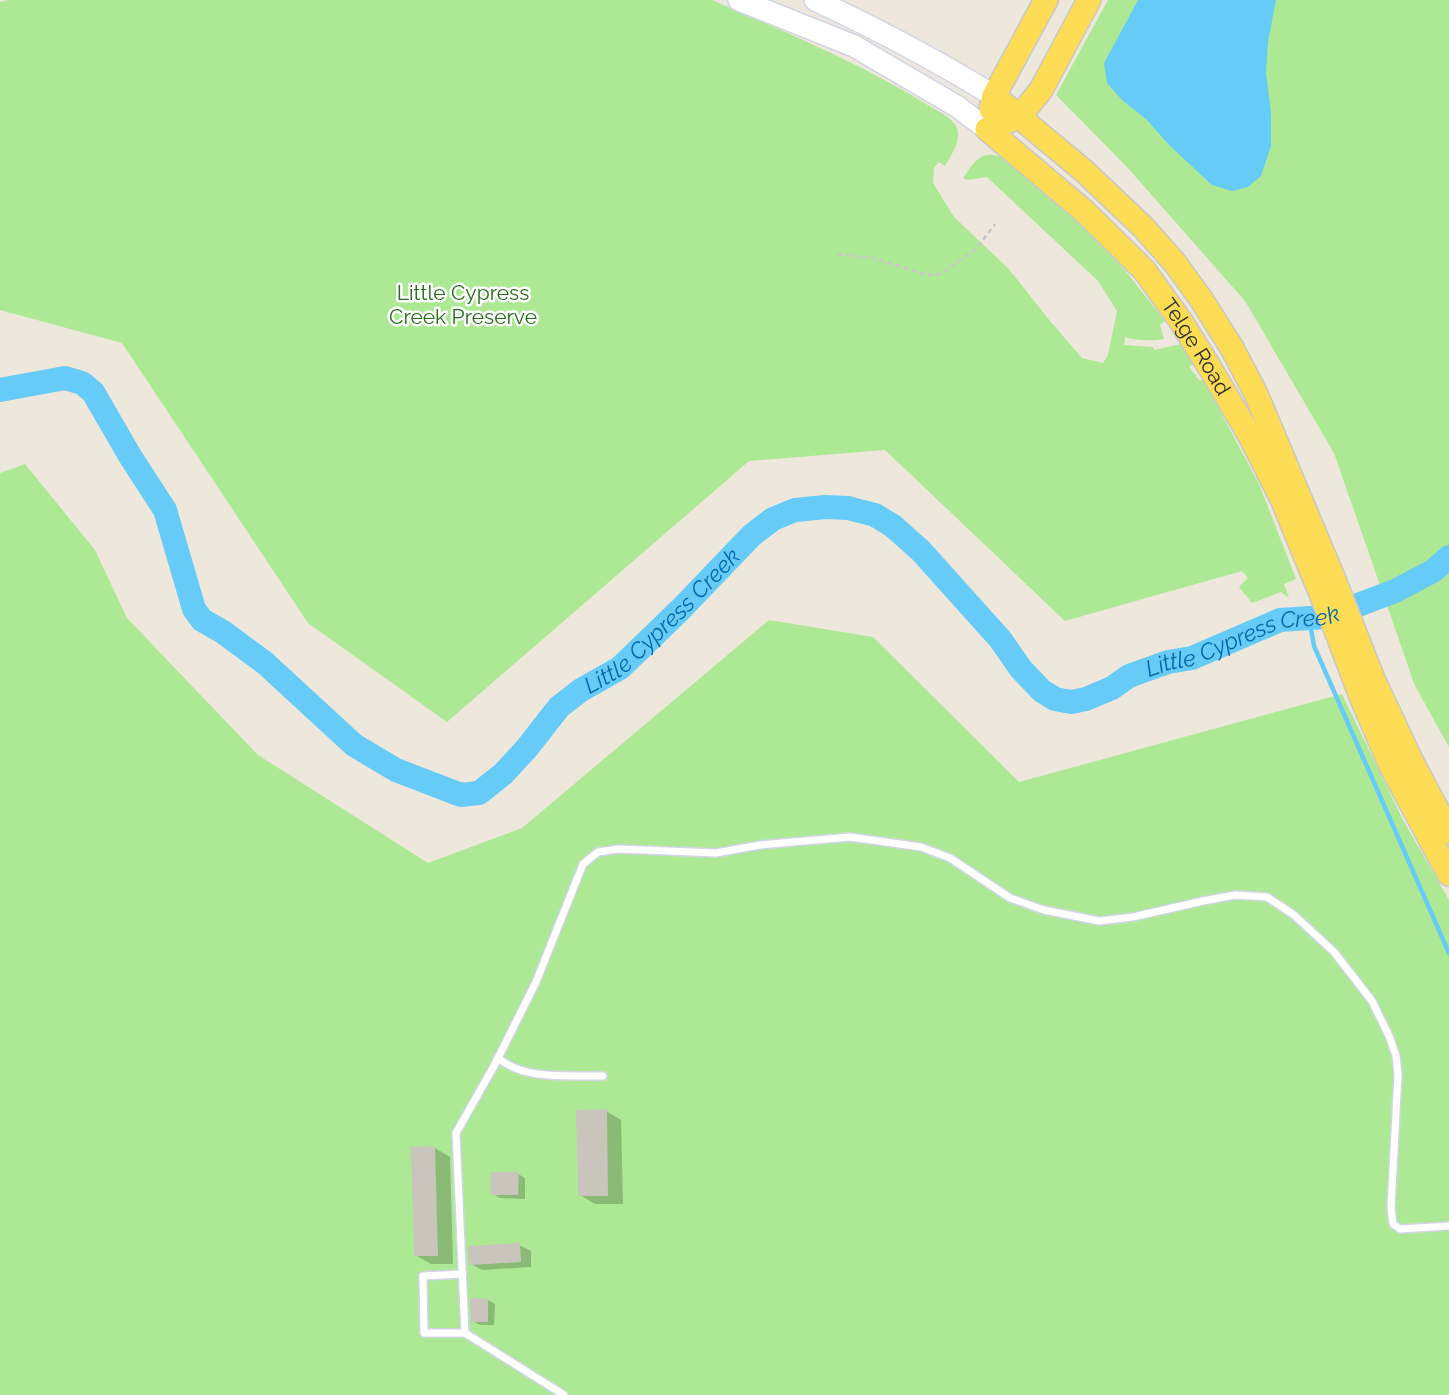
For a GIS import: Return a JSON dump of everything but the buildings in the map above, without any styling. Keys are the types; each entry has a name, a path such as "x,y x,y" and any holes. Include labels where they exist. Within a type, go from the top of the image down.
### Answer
{"main road":[{"name":"Telge Road","path":"739,0 854,46 958,107 1094,221 1144,270 1180,320 1250,436 1324,580"},
{"path":"987,129 994,96 1046,0"},
{"path":"987,129 1019,117 1041,90 1089,0"},
{"name":"Telge Road","path":"828,3 947,67 994,96 1084,171 1143,227 1175,263 1232,348 1256,394 1343,625 1449,832"},
{"name":"Telge Road","path":"1343,625 1362,699 1391,766 1449,874"}],"lane":[{"path":"465,1332 456,1133 536,982 583,864 598,852 632,850 716,853 760,845 850,837 921,847 950,858 1010,898 1044,909 1099,921 1132,917 1235,895 1267,897 1294,915 1334,952 1371,1001 1390,1038 1398,1074 1391,1208 1393,1224 1399,1230 1449,1226"},
{"path":"498,1058 508,1066 536,1074 603,1076"},
{"path":"463,1274 424,1276 424,1333 465,1332 564,1395"}],"path":[{"path":"836,254 873,258 928,275 941,274 976,249 996,225"}],"green space":[{"name":"Little Cypress Creek Preserve","path":"712,0 821,48 900,89 953,122 958,131 957,141 945,166 939,162 934,168 933,183 954,217 1008,268 1082,358 1103,363 1108,355 1117,311 1098,281 987,177 968,180 963,178 980,157 991,155 1006,159 1068,213 1124,269 1165,321 1160,325 1164,339 1125,337 1124,345 1153,347 1154,350 1181,344 1194,363 1189,367 1200,381 1203,379 1259,484 1296,579 1284,584 1289,598 1281,592 1252,603 1239,587 1248,578 1242,571 1065,621 885,450 749,461 447,722 308,623 122,343 0,310 0,2"},
{"path":"1108,0 1449,0 1449,747 1415,686 1334,453 1245,301 1127,167 1056,95"},
{"path":"25,464 95,550 127,618 258,755 428,863 522,828 769,620 873,637 1019,782 1342,694 1402,818 1449,900 1449,1395 0,1395 0,473"}],"water":[{"path":"1138,0 1276,0 1268,42 1266,73 1271,113 1271,146 1261,176 1248,187 1232,191 1212,185 1107,83 1104,63"}],"waterway":[{"name":"Little Cypress Creek","path":"0,390 65,378 82,383 93,392 165,510 194,609 202,620 265,663 354,745 396,770 461,795 479,793 503,774 559,707 581,690 620,668 752,535 773,519 795,510 848,508 875,515 893,526 921,551 1000,639 1021,669 1042,691 1055,699 1071,702 1112,688 1129,676 1168,662 1192,658 1280,620 1326,617 1395,591 1433,571 1449,557"},
{"path":"1309,618 1314,646 1449,953"}]}
